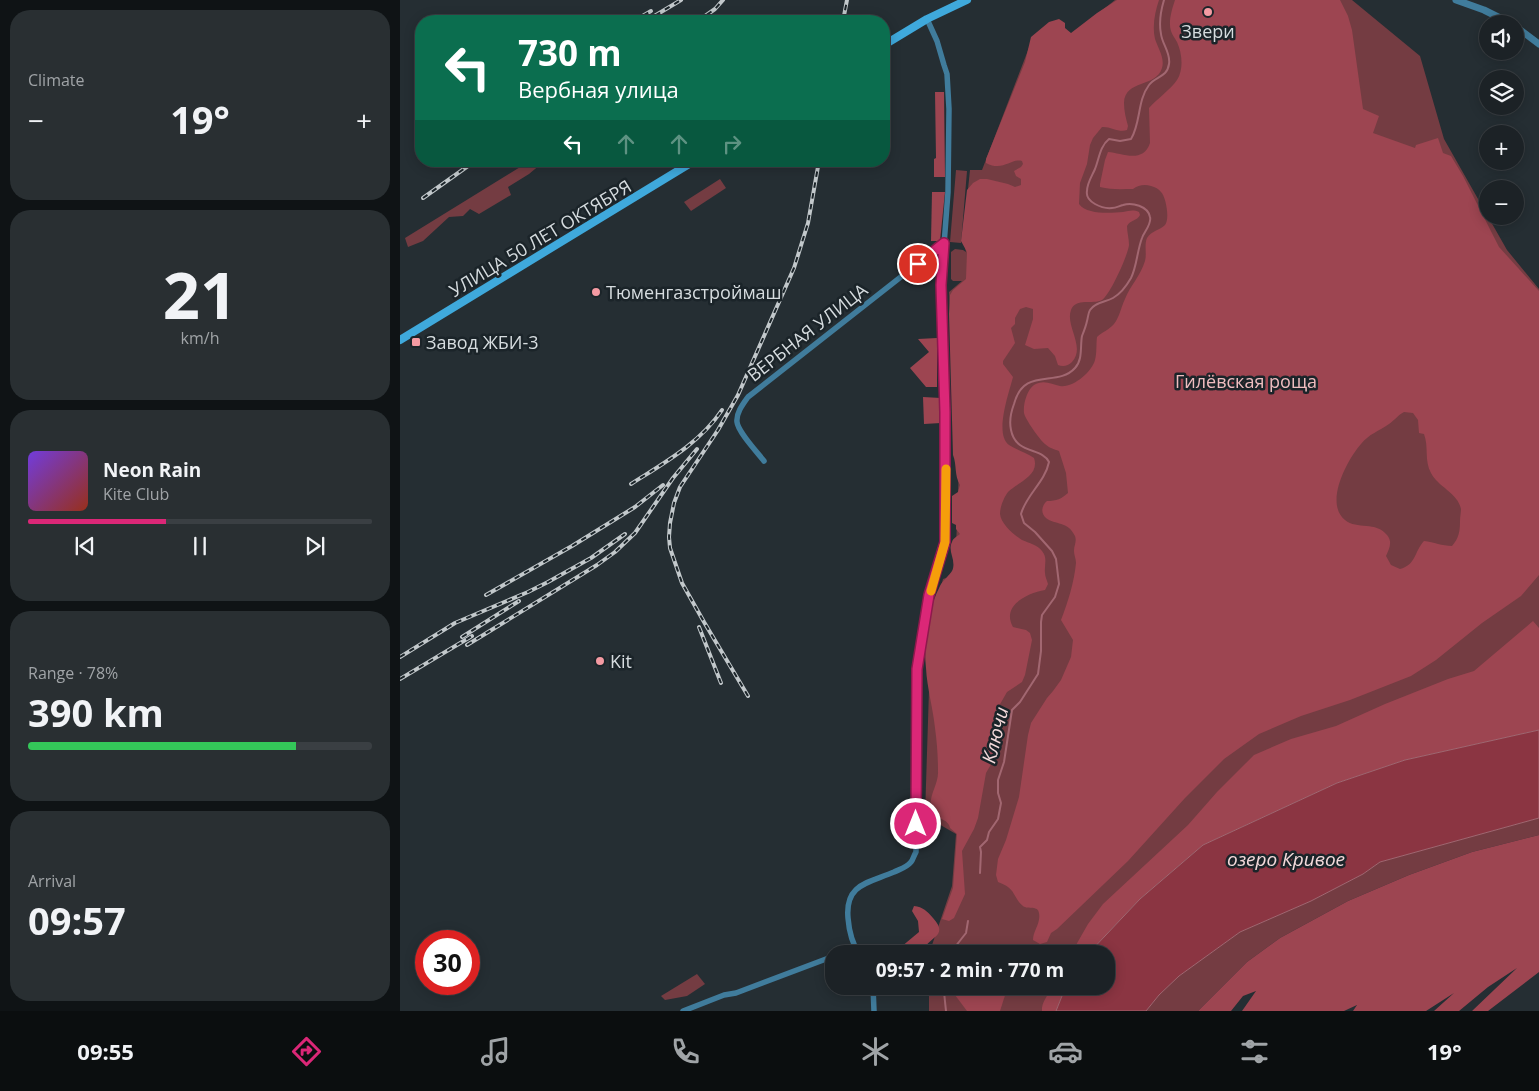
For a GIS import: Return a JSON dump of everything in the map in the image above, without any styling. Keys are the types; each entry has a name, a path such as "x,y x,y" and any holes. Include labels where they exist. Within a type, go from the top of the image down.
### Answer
{"main road":[{"path":"950,7 958,0"},
{"path":"890,41 927,19 967,0"},
{"name":"УЛИЦА 50 ЛЕТ ОКТЯБРЯ","path":"400,340 684,167"}],"street":[{"path":"1456,0 1494,15"},
{"path":"854,945 849,931 848,920 848,900 851,894 860,886 905,867 911,862 916,852 917,669 929,595 945,542 945,412 941,285 949,181 949,100 944,65 927,19"},
{"path":"1524,33 1539,44"},
{"name":"ВЕРБНАЯ УЛИЦА","path":"764,461 743,434 737,422 740,407 748,397 944,243"},
{"path":"683,1011 825,959"},
{"path":"873,995 874,1011"}],"green space":[{"name":"Гилёвская роща","path":"1115,0 1352,0 1420,56 1444,139 1479,201 1479,225 1493,225 1507,250 1539,289 1539,723 1403,753 1202,824 1087,945 932,945 952,886 956,834 925,816 931,627 943,579 955,575 959,466 949,292 962,281 953,281 951,279 951,252 955,249 966,252 963,237 970,170 982,170 1030,45 1071,35"},
{"path":"1117,0 1159,0 1155,14 1154,29 1155,39 1163,64 1159,74 1154,79 1135,87 1126,95 1124,106 1127,130 1121,131 1102,127 1093,138 1080,183 1079,204 1093,212 1112,213 1133,210 1139,212 1140,215 1127,226 1128,250 1118,274 1105,297 1098,301 1081,302 1073,306 1071,310 1071,323 1077,350 1072,362 1065,366 1058,365 1055,356 1048,348 1034,349 1025,345 1033,319 1033,309 1026,307 1020,309 1015,318 1015,324 1011,328 1015,343 1003,364 1013,377 1004,413 1003,432 1005,440 1009,445 1034,458 1035,464 1031,474 1008,492 1001,505 1000,514 1005,525 1012,532 1022,540 1038,547 1044,554 1045,574 1048,584 1045,590 1024,597 1013,607 1010,613 1013,627 1026,630 1030,633 1032,640 1022,682 1007,692 999,706 999,745 997,754 986,773 978,818 962,851 965,894 954,918 949,921 942,919 953,888 957,834 946,821 933,814 931,808 931,798 938,777 938,760 925,647 932,605 941,584 952,571 951,546 953,539 960,534 956,529 956,525 952,523 952,496 958,492 960,485 953,455 949,314 950,295 966,279 967,252 961,241 967,190 980,179 987,179 1015,187 1021,185 1021,179 1016,176 1014,171 1021,167 1022,161 1014,161 997,166 986,163 986,159 1025,62 1031,37 1049,22 1059,19 1065,23 1065,28 1071,33"},
{"name":"Гилёвская роща","path":"1175,0 1340,0 1352,30 1363,109 1379,116 1373,133 1415,148 1416,145 1438,138 1443,153 1451,156 1479,208 1479,225 1488,225 1499,247 1539,291 1539,575 1521,596 1482,623 1436,660 1411,676 1350,700 1301,716 1259,734 1224,759 1185,798 1128,861 1051,933 1047,942 1040,944 1033,940 1039,920 1037,909 1023,906 1010,889 998,882 996,875 998,859 1019,797 1031,723 1061,680 1071,657 1073,640 1061,620 1074,578 1076,540 1069,528 1046,518 1043,514 1043,507 1047,501 1054,501 1068,493 1066,473 1059,451 1047,445 1036,434 1025,416 1024,406 1027,394 1037,383 1044,382 1065,386 1076,382 1090,369 1096,357 1097,337 1116,321 1127,294 1143,266 1146,258 1147,238 1165,225 1166,203 1163,195 1157,188 1144,185 1133,189 1113,189 1100,187 1100,184 1108,152 1132,156 1142,153 1147,149 1150,143 1149,108 1171,87 1179,76 1181,56 1179,46 1170,27","holes":["1404,412 1413,413 1418,420 1419,433 1424,434 1431,473 1459,503 1461,509 1460,528 1458,537 1452,546 1424,541 1412,561 1400,569 1391,565 1386,556 1390,543 1387,535 1377,528 1355,525 1345,520 1339,513 1337,493 1344,471 1355,451 1364,441"]},
{"path":"935,92 944,92 945,177 934,177 934,159 936,158"},
{"path":"520,167 537,167 508,187 511,195 479,214 470,209 463,216 449,217 423,241 408,247 405,238"},
{"path":"956,170 967,171 961,243 950,242"},
{"path":"720,179 726,188 691,211 684,202"},
{"path":"932,192 945,192 940,241 931,241"},
{"path":"937,338 937,387 926,387 910,368 929,352 918,339"},
{"path":"923,397 941,398 941,423 924,424"},
{"path":"1533,621 1539,628 1539,730 1405,760 1337,783 1203,845 1140,899 1097,945 1076,945 1088,924 1103,904 1188,825 1217,792 1254,755 1291,739 1336,726 1385,704 1448,679 1474,671"},
{"path":"1539,818 1539,835 1472,852 1409,875 1348,901 1280,938 1247,962 1198,1011 1146,1011 1159,995 1179,976 1240,932 1311,901 1363,874 1380,862"},
{"path":"1539,835 1539,972 1488,1011 1472,1011 1517,968 1488,987 1459,1011 1434,1011 1454,993 1426,1011 1353,1011 1357,1005 1344,1011 1242,1011 1256,991 1243,996 1231,1011 1198,1011 1247,962 1280,938 1348,901 1409,875 1472,852"},
{"path":"914,906 922,908 927,911 938,925 939,930 936,937 927,945 903,945 919,932 918,921 912,911"},
{"path":"697,974 705,984 687,996 665,1000 661,996"},
{"path":"929,995 1059,995 1052,1011 929,1011"},
{"path":"955,995 1005,995 1000,1011 967,1011"},
{"path":"1048,995 1062,995 1056,1011 1042,1011"}],"water":[{"name":"озеро Кривое","path":"1539,730 1539,818 1380,862 1363,874 1311,901 1240,932 1179,976 1159,995 1146,1011 1056,1011 1062,995 1115,995 1115,945 1097,945 1140,899 1203,845 1337,783 1405,760"}],"waterway":[{"name":"Ключи","path":"980,873 980,847 987,840 989,832 998,819 1001,803 998,793 998,780 1004,762 1012,710 1020,702 1038,674 1042,615 1055,597 1059,584 1056,559 1052,551 1024,523 1021,514 1023,507 1044,476 1049,462 1046,457 1023,447 1014,438 1010,427 1011,413 1019,392 1025,385 1033,381 1068,374 1078,365 1082,336 1090,310 1095,305 1118,294 1127,284 1133,273 1140,243 1150,222 1149,213 1135,205 1127,204 1115,208 1099,206 1091,201 1087,195 1087,188 1106,142 1109,139 1120,141 1131,139 1145,91 1151,82 1168,69 1169,56 1160,30 1164,0"},
{"name":"Ключи","path":"957,945 966,933 968,921"},
{"name":"Ключи","path":"944,995 946,1011"}],"railway":[{"path":"656,15 681,0"},
{"path":"706,15 723,0"},
{"path":"844,15 847,0"},
{"path":"644,15 651,11"},
{"path":"423,198 467,167"},
{"path":"748,696 682,583 670,548 670,523 680,487 718,430 738,395 794,268 808,223 818,167"},
{"path":"631,484 681,451 703,433 722,410"},
{"path":"467,645 615,552 635,533 673,478 697,449"},
{"path":"486,595 572,546 635,507 663,485"},
{"path":"400,657 455,623 548,582 591,558 625,534"},
{"path":"462,637 519,601"},
{"path":"699,627 721,683"},
{"path":"400,679 472,636"}],"slow traffic":[{"path":"931,591 945,542 946,469"}],"place":[{"name":"Звери","path":"1208,12"},
{"name":"Тюменгазстроймаш","path":"596,292"},
{"name":"Завод ЖБИ-3","path":"416,342"},
{"name":"Kit","path":"600,661"}],"route":[{"path":"916,824 917,669 929,595 945,542 945,394 941,285 944,243 918,264"}]}
